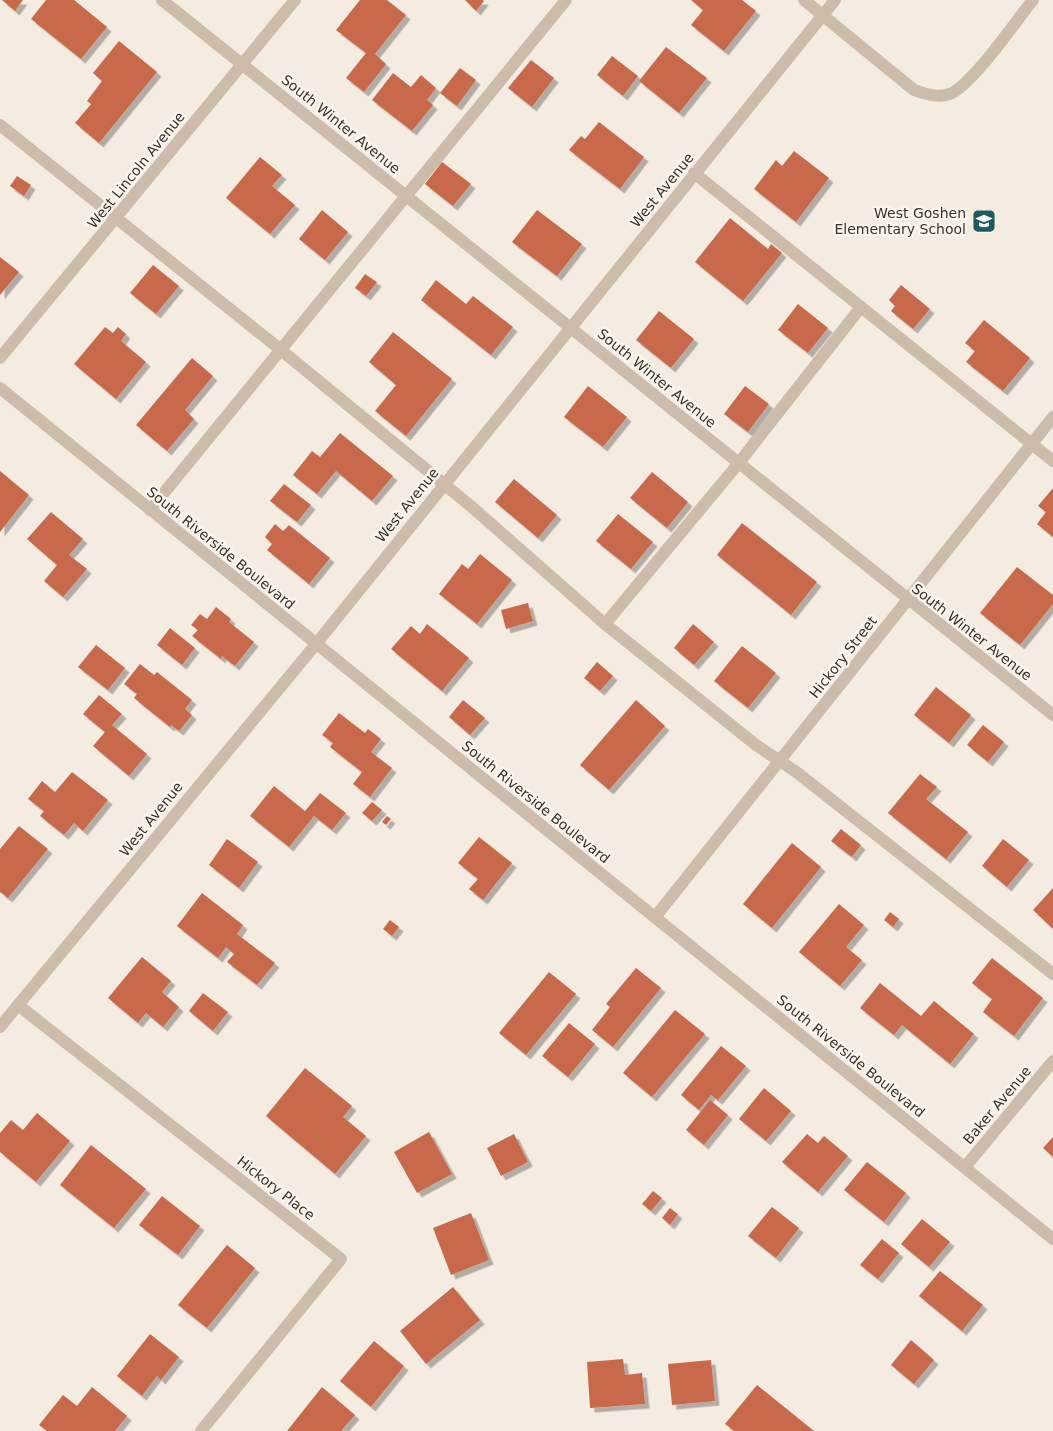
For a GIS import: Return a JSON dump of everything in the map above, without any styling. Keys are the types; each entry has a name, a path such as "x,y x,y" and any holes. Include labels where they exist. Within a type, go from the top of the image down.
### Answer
{"street":[{"name":"South Winter Avenue","path":"162,0 1053,715"},
{"name":"West Lincoln Avenue","path":"0,358 295,0"},
{"path":"150,510 566,0"},
{"path":"804,0 914,90 933,96 951,94 970,78 1033,0"},
{"name":"West Avenue","path":"0,1027 316,644 835,0"},
{"path":"0,125 281,350 444,484 604,624 756,745 795,771 1053,974"},
{"path":"694,173 1053,461"},
{"path":"604,624 738,464 861,307"},
{"name":"South Riverside Boulevard","path":"0,388 1053,1238"},
{"name":"Hickory Street","path":"656,916 1053,417"},
{"name":"Hickory Place","path":"18,1005 341,1259 201,1431"},
{"name":"Baker Avenue","path":"965,1167 1053,1061"}],"building":[{"path":"2,0 23,0 15,11"},
{"path":"46,0 74,0 107,27 81,59 31,19"},
{"path":"360,0 387,0 406,15 375,54 386,64 364,92 346,78 366,53 336,30"},
{"path":"465,0 483,0 484,1 476,11"},
{"path":"691,0 742,0 756,11 724,51 691,25 703,10"},
{"path":"119,41 157,72 99,143 75,123 91,104 87,101 102,81 93,73"},
{"path":"666,47 707,78 679,113 639,81"},
{"path":"612,56 638,76 623,96 597,75"},
{"path":"531,60 554,78 532,107 508,88"},
{"path":"460,68 476,80 457,106 440,93"},
{"path":"393,73 411,87 421,75 436,88 427,100 433,105 412,131 372,100"},
{"path":"599,122 644,157 620,189 569,150 581,136 585,139"},
{"path":"794,151 829,178 796,222 754,189 776,160 782,166"},
{"path":"260,157 282,175 272,186 295,205 270,234 226,198"},
{"path":"442,162 471,184 453,206 425,184"},
{"path":"17,176 31,185 24,196 10,186"},
{"path":"322,210 348,232 325,260 299,239"},
{"path":"537,210 582,244 557,276 512,242"},
{"path":"730,218 768,249 771,244 782,253 743,301 695,262"},
{"path":"0,257 19,272 0,295"},
{"path":"153,265 179,286 156,314 130,293"},
{"path":"365,274 377,282 366,296 355,288"},
{"path":"436,280 466,304 473,296 513,327 491,355 421,300"},
{"path":"901,285 930,309 913,329 891,311 895,306 889,300"},
{"path":"798,304 828,328 808,353 778,330"},
{"path":"659,311 694,339 671,368 636,340"},
{"path":"984,320 1030,358 1003,391 966,362 975,351 965,343"},
{"path":"105,327 113,333 118,327 126,334 121,341 146,362 116,399 74,364"},
{"path":"393,332 452,379 406,436 375,411 396,385 369,362"},
{"path":"192,358 213,376 185,410 194,419 167,451 136,425"},
{"path":"588,386 627,417 603,447 564,417"},
{"path":"745,386 769,404 748,432 724,414"},
{"path":"340,433 393,476 372,501 336,471 317,494 293,475 312,451 320,457"},
{"path":"0,471 29,495 0,532"},
{"path":"652,472 688,502 667,528 630,498"},
{"path":"514,479 557,515 538,538 495,502"},
{"path":"284,484 311,505 297,522 270,501"},
{"path":"1053,488 1053,537 1037,524 1046,512 1038,506"},
{"path":"51,512 83,539 69,555 87,569 63,597 44,581 57,565 27,539"},
{"path":"618,514 653,542 631,569 596,541"},
{"path":"742,523 817,582 791,615 717,555"},
{"path":"275,524 283,531 289,525 330,558 309,584 267,550 272,544 265,537"},
{"path":"480,554 512,580 477,624 439,594 462,564 468,569"},
{"path":"1017,567 1053,595 1053,604 1020,645 980,613"},
{"path":"528,603 533,621 506,629 501,610"},
{"path":"216,607 231,619 229,622 254,642 235,666 222,656 221,659 192,636 198,630 191,625 200,614 207,619"},
{"path":"427,624 469,658 442,691 391,649 411,626 420,634"},
{"path":"693,624 714,642 694,665 674,648"},
{"path":"170,628 195,648 182,665 157,645"},
{"path":"96,645 125,668 108,690 78,667"},
{"path":"742,646 776,673 748,708 714,681"},
{"path":"597,662 613,676 600,691 584,678"},
{"path":"140,664 154,675 157,672 192,700 185,709 192,715 179,731 171,725 170,727 134,698 137,694 124,684"},
{"path":"936,687 971,715 949,743 914,715"},
{"path":"99,695 122,714 112,725 147,754 129,776 93,746 105,732 83,714"},
{"path":"463,700 485,718 470,735 449,717"},
{"path":"636,700 665,726 609,790 580,765"},
{"path":"339,713 365,733 368,729 381,739 371,752 392,768 370,797 353,784 362,772 330,747 333,743 322,735"},
{"path":"983,725 1004,742 988,762 967,745"},
{"path":"72,772 108,800 83,831 74,823 64,835 40,816 44,811 28,799 42,781 55,792"},
{"path":"920,774 937,787 926,799 968,832 946,859 888,813"},
{"path":"274,786 305,811 320,793 346,813 332,830 314,816 289,847 250,816"},
{"path":"372,802 382,810 372,821 362,813"},
{"path":"387,816 391,819 386,825 382,822"},
{"path":"19,826 48,849 8,898 0,892 0,849"},
{"path":"841,829 861,845 852,857 831,841"},
{"path":"479,837 512,863 483,900 469,889 478,879 458,863"},
{"path":"227,839 258,862 239,888 209,865"},
{"path":"1003,839 1029,860 1007,887 982,866"},
{"path":"792,843 821,867 772,928 743,904"},
{"path":"1053,888 1053,929 1033,910"},
{"path":"202,893 243,925 237,934 275,963 257,985 227,962 234,954 226,947 218,958 177,926"},
{"path":"839,904 864,925 846,947 862,960 840,986 799,952"},
{"path":"890,912 899,919 893,927 884,920"},
{"path":"390,920 399,927 392,936 383,929"},
{"path":"142,957 171,981 162,992 179,1007 163,1027 146,1013 138,1023 108,998"},
{"path":"992,958 1043,998 1014,1036 983,1012 992,999 972,983"},
{"path":"636,968 661,988 613,1047 592,1030 610,1007 606,1004"},
{"path":"549,972 576,994 526,1055 499,1033"},
{"path":"880,983 921,1016 934,1001 974,1034 950,1064 902,1025 894,1035 860,1008"},
{"path":"203,993 228,1012 213,1031 189,1011"},
{"path":"675,1010 705,1034 652,1097 623,1073"},
{"path":"569,1023 595,1044 568,1077 542,1056"},
{"path":"721,1046 746,1066 718,1100 711,1095 699,1110 681,1095"},
{"path":"305,1068 352,1106 343,1117 366,1136 335,1174 266,1116"},
{"path":"764,1088 791,1111 766,1141 739,1119"},
{"path":"710,1100 728,1115 704,1145 686,1130"},
{"path":"37,1113 70,1141 36,1182 0,1152 0,1133 11,1120 23,1130"},
{"path":"429,1132 452,1174 417,1193 394,1152"},
{"path":"514,1134 528,1162 501,1176 487,1148"},
{"path":"807,1134 818,1143 824,1136 848,1156 818,1192 782,1162"},
{"path":"1053,1137 1053,1157 1043,1148"},
{"path":"91,1145 146,1189 114,1228 60,1185"},
{"path":"867,1162 906,1193 884,1222 844,1190"},
{"path":"653,1191 662,1198 651,1211 642,1204"},
{"path":"162,1196 200,1226 178,1255 139,1225"},
{"path":"772,1207 799,1228 776,1258 748,1236"},
{"path":"670,1208 678,1214 670,1225 662,1218"},
{"path":"471,1213 489,1260 451,1275 433,1228"},
{"path":"922,1219 950,1242 929,1267 901,1244"},
{"path":"882,1239 899,1253 878,1279 860,1265"},
{"path":"227,1245 255,1268 207,1328 178,1305"},
{"path":"940,1271 983,1305 962,1331 919,1296"},
{"path":"453,1287 480,1320 426,1364 400,1331"},
{"path":"150,1334 179,1357 161,1380 157,1376 142,1396 117,1376"},
{"path":"911,1340 934,1360 914,1384 891,1365"},
{"path":"374,1341 404,1366 371,1407 340,1381"},
{"path":"623,1359 625,1375 642,1373 645,1404 590,1408 587,1362"},
{"path":"711,1360 715,1401 672,1405 668,1364"},
{"path":"757,1385 814,1431 734,1431 725,1424"},
{"path":"92,1387 127,1416 115,1431 47,1431 39,1425 63,1395 77,1406"},
{"path":"322,1387 355,1415 341,1431 287,1431"}],"place":[{"name":"West Goshen Elementary School","path":"984,221"}]}
